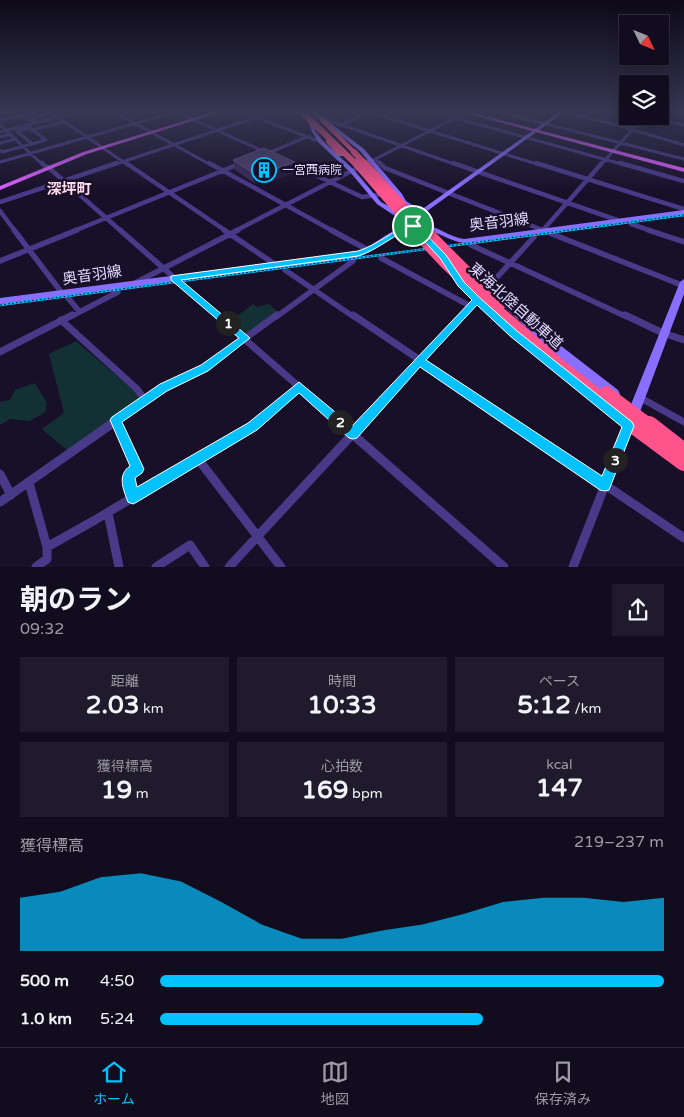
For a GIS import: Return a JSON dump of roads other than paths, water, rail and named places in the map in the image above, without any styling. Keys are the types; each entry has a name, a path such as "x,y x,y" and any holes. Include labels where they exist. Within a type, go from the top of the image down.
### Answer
{"highway":[{"path":"326,138 410,233 459,276"},
{"name":"東海北陸自動車道","path":"331,138 424,242 459,276 558,364 684,462"},
{"name":"東海北陸自動車道","path":"336,138 430,240 505,310 588,379 684,452"},
{"path":"340,138 447,254 505,310"}],"main road":[{"path":"0,187 47,167 130,138"},
{"path":"319,138 352,171 382,206 413,226 443,257 474,303 628,426 684,468"},
{"path":"351,138 373,160 397,192 404,202 413,226"},
{"path":"404,202 409,204 415,211 423,212 524,138"},
{"path":"565,138 684,169"},
{"name":"奥音羽線","path":"0,301 65,296 135,283 345,256 368,250 398,231 413,226 424,226 448,237 464,240 684,210"},
{"path":"443,257 475,275 552,345 684,446"},
{"path":"628,426 663,333 684,284"},
{"path":"474,303 488,287"}],"street":[{"path":"25,138 32,144"},
{"path":"0,149 32,144 46,140 44,138"},
{"path":"0,162 83,138"},
{"path":"90,138 276,265"},
{"path":"162,138 368,250"},
{"path":"0,202 193,138"},
{"path":"235,138 272,156"},
{"path":"258,157 304,138"},
{"path":"307,138 321,142"},
{"path":"378,138 617,220"},
{"path":"135,283 416,138"},
{"path":"454,138 684,210"},
{"path":"531,138 684,181"},
{"path":"603,138 684,159"},
{"path":"543,230 624,138"},
{"path":"662,138 684,145"},
{"path":"0,143 16,139 174,278 246,338 504,567"},
{"path":"0,261 250,160"},
{"path":"285,162 362,197 397,192"},
{"path":"380,169 449,193 684,284"},
{"path":"0,211 65,296 79,311"},
{"path":"631,224 684,242"},
{"path":"488,287 534,237"},
{"path":"471,245 663,333 684,340"},
{"path":"229,567 474,303 381,258"},
{"path":"0,502 163,388 204,368 353,261"},
{"path":"285,270 684,538"},
{"path":"0,352 118,292"},
{"path":"61,320 137,389 145,400"},
{"path":"47,547 87,527 133,497 252,427 299,386"},
{"path":"639,398 684,422"},
{"path":"116,420 138,469 128,475 133,497"},
{"path":"572,567 628,426"},
{"path":"198,459 281,567"},
{"path":"0,474 11,495"},
{"path":"29,483 47,547 47,559 36,567"},
{"path":"108,513 119,567"},
{"path":"156,567 190,545 205,567"}],"railway":[{"path":"0,305 684,215"}],"place":[{"name":"一宮西病院","path":"264,170"}],"district":[{"name":"深坪町","path":"69,189"}]}
